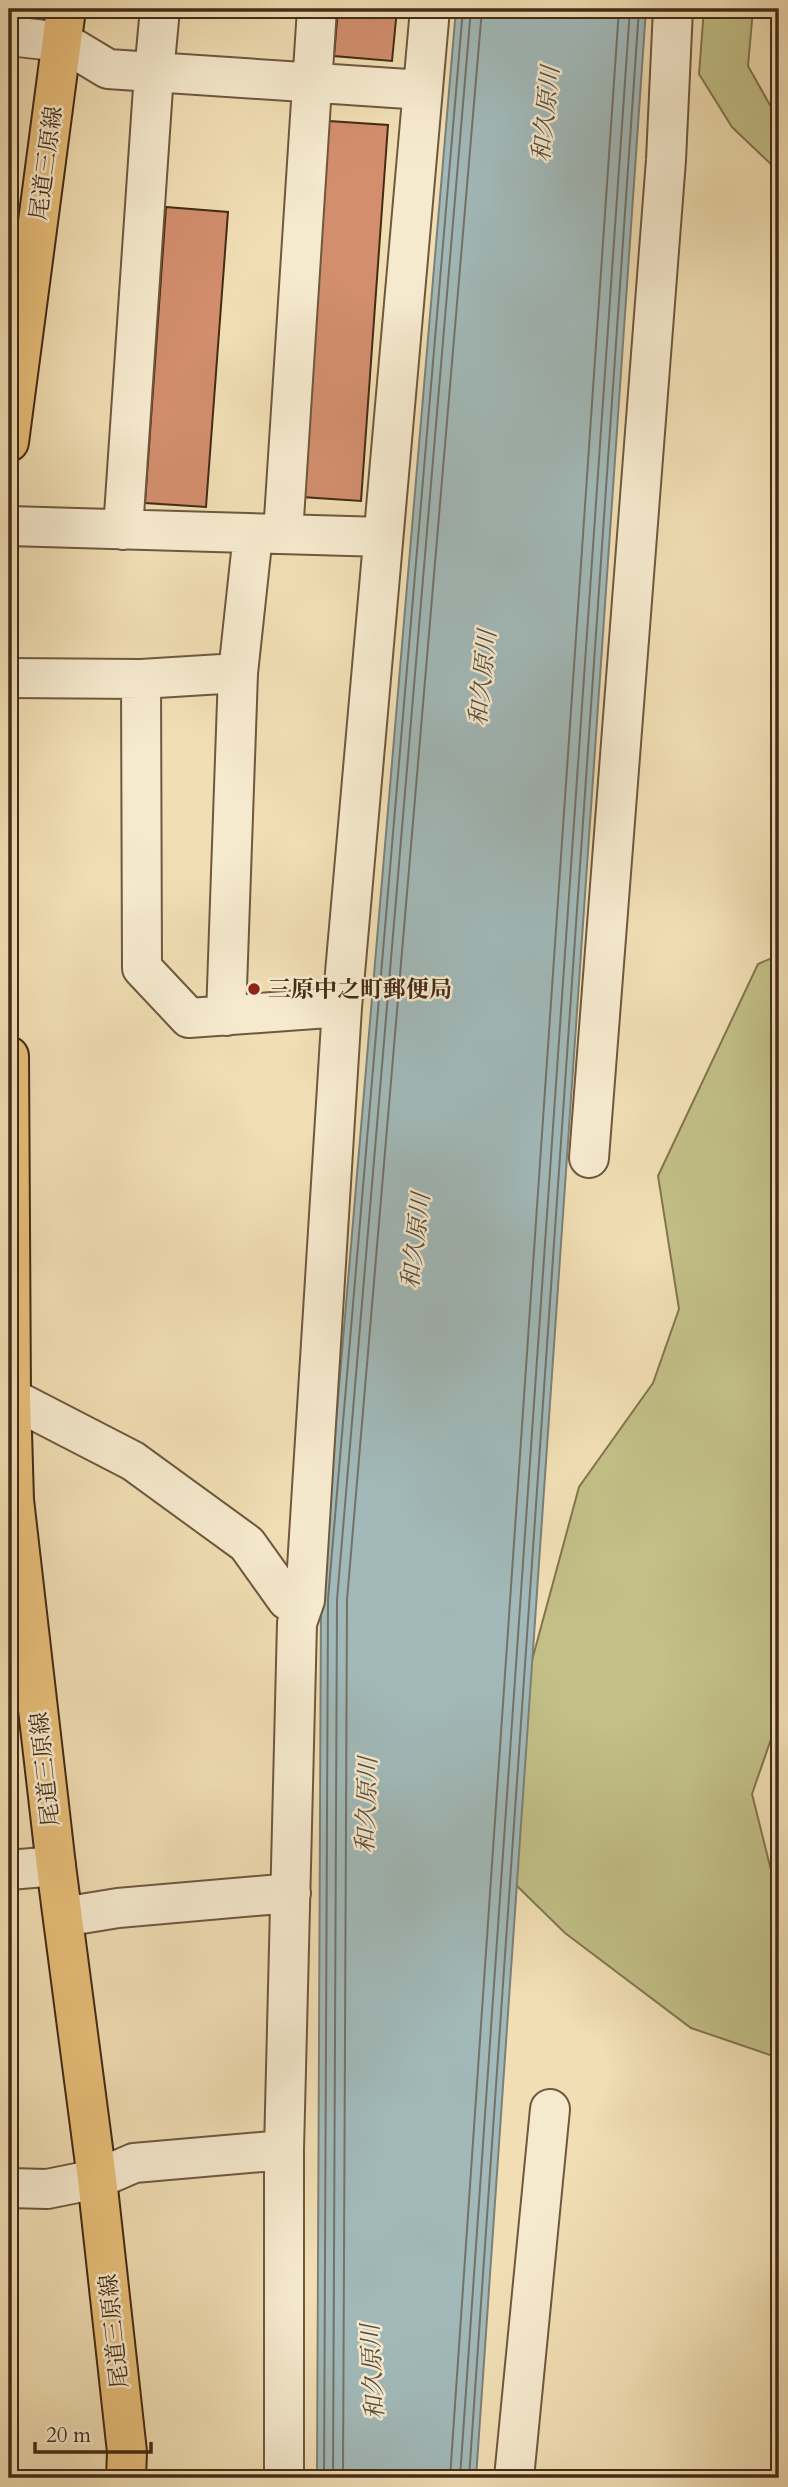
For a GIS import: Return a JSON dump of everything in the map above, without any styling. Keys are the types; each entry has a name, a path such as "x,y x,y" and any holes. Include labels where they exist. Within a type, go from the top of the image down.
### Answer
{"main road":[{"name":"尾道三原線","path":"9,442 64,26"},
{"name":"尾道三原線","path":"9,1056 10,1398 14,1500 56,1866 97,2179 127,2452 126,2478"}],"street":[{"path":"123,530 160,9"},
{"path":"226,1016 238,673 268,534 317,9"},
{"path":"284,2478 284,2150 297,1623 305,1600 342,1007 430,9"},
{"path":"589,1158 666,160 673,9"},
{"path":"9,36 64,26 108,69 423,90"},
{"path":"9,526 383,537"},
{"path":"9,678 141,679 238,673"},
{"path":"141,679 142,968 189,1018 342,1007"},
{"path":"10,1398 133,1461 247,1544 287,1600 305,1600"},
{"path":"9,1870 56,1866"},
{"path":"63,1917 118,1908 291,1893"},
{"path":"514,2478 550,2109"},
{"path":"9,2188 47,2189 97,2179 134,2163 284,2150"}],"shaded area":[{"path":"704,9 753,9 748,66 779,121 779,172 732,127 699,74"},
{"path":"779,955 779,1716 752,1794 779,1897 779,2058 691,2028 565,1933 516,1885 518,1712 579,1487 653,1383 679,1309 658,1176 758,964"}],"water":[{"name":"和久原川","path":"456,9 646,9 476,2478 317,2478 321,1599"}],"building":[{"path":"338,9 397,9 392,61 334,56"},
{"path":"329,121 388,125 361,501 302,497"},
{"path":"166,207 228,212 206,507 145,503"}],"place":[{"name":"三原中之町郵便局","path":"254,989"}]}
